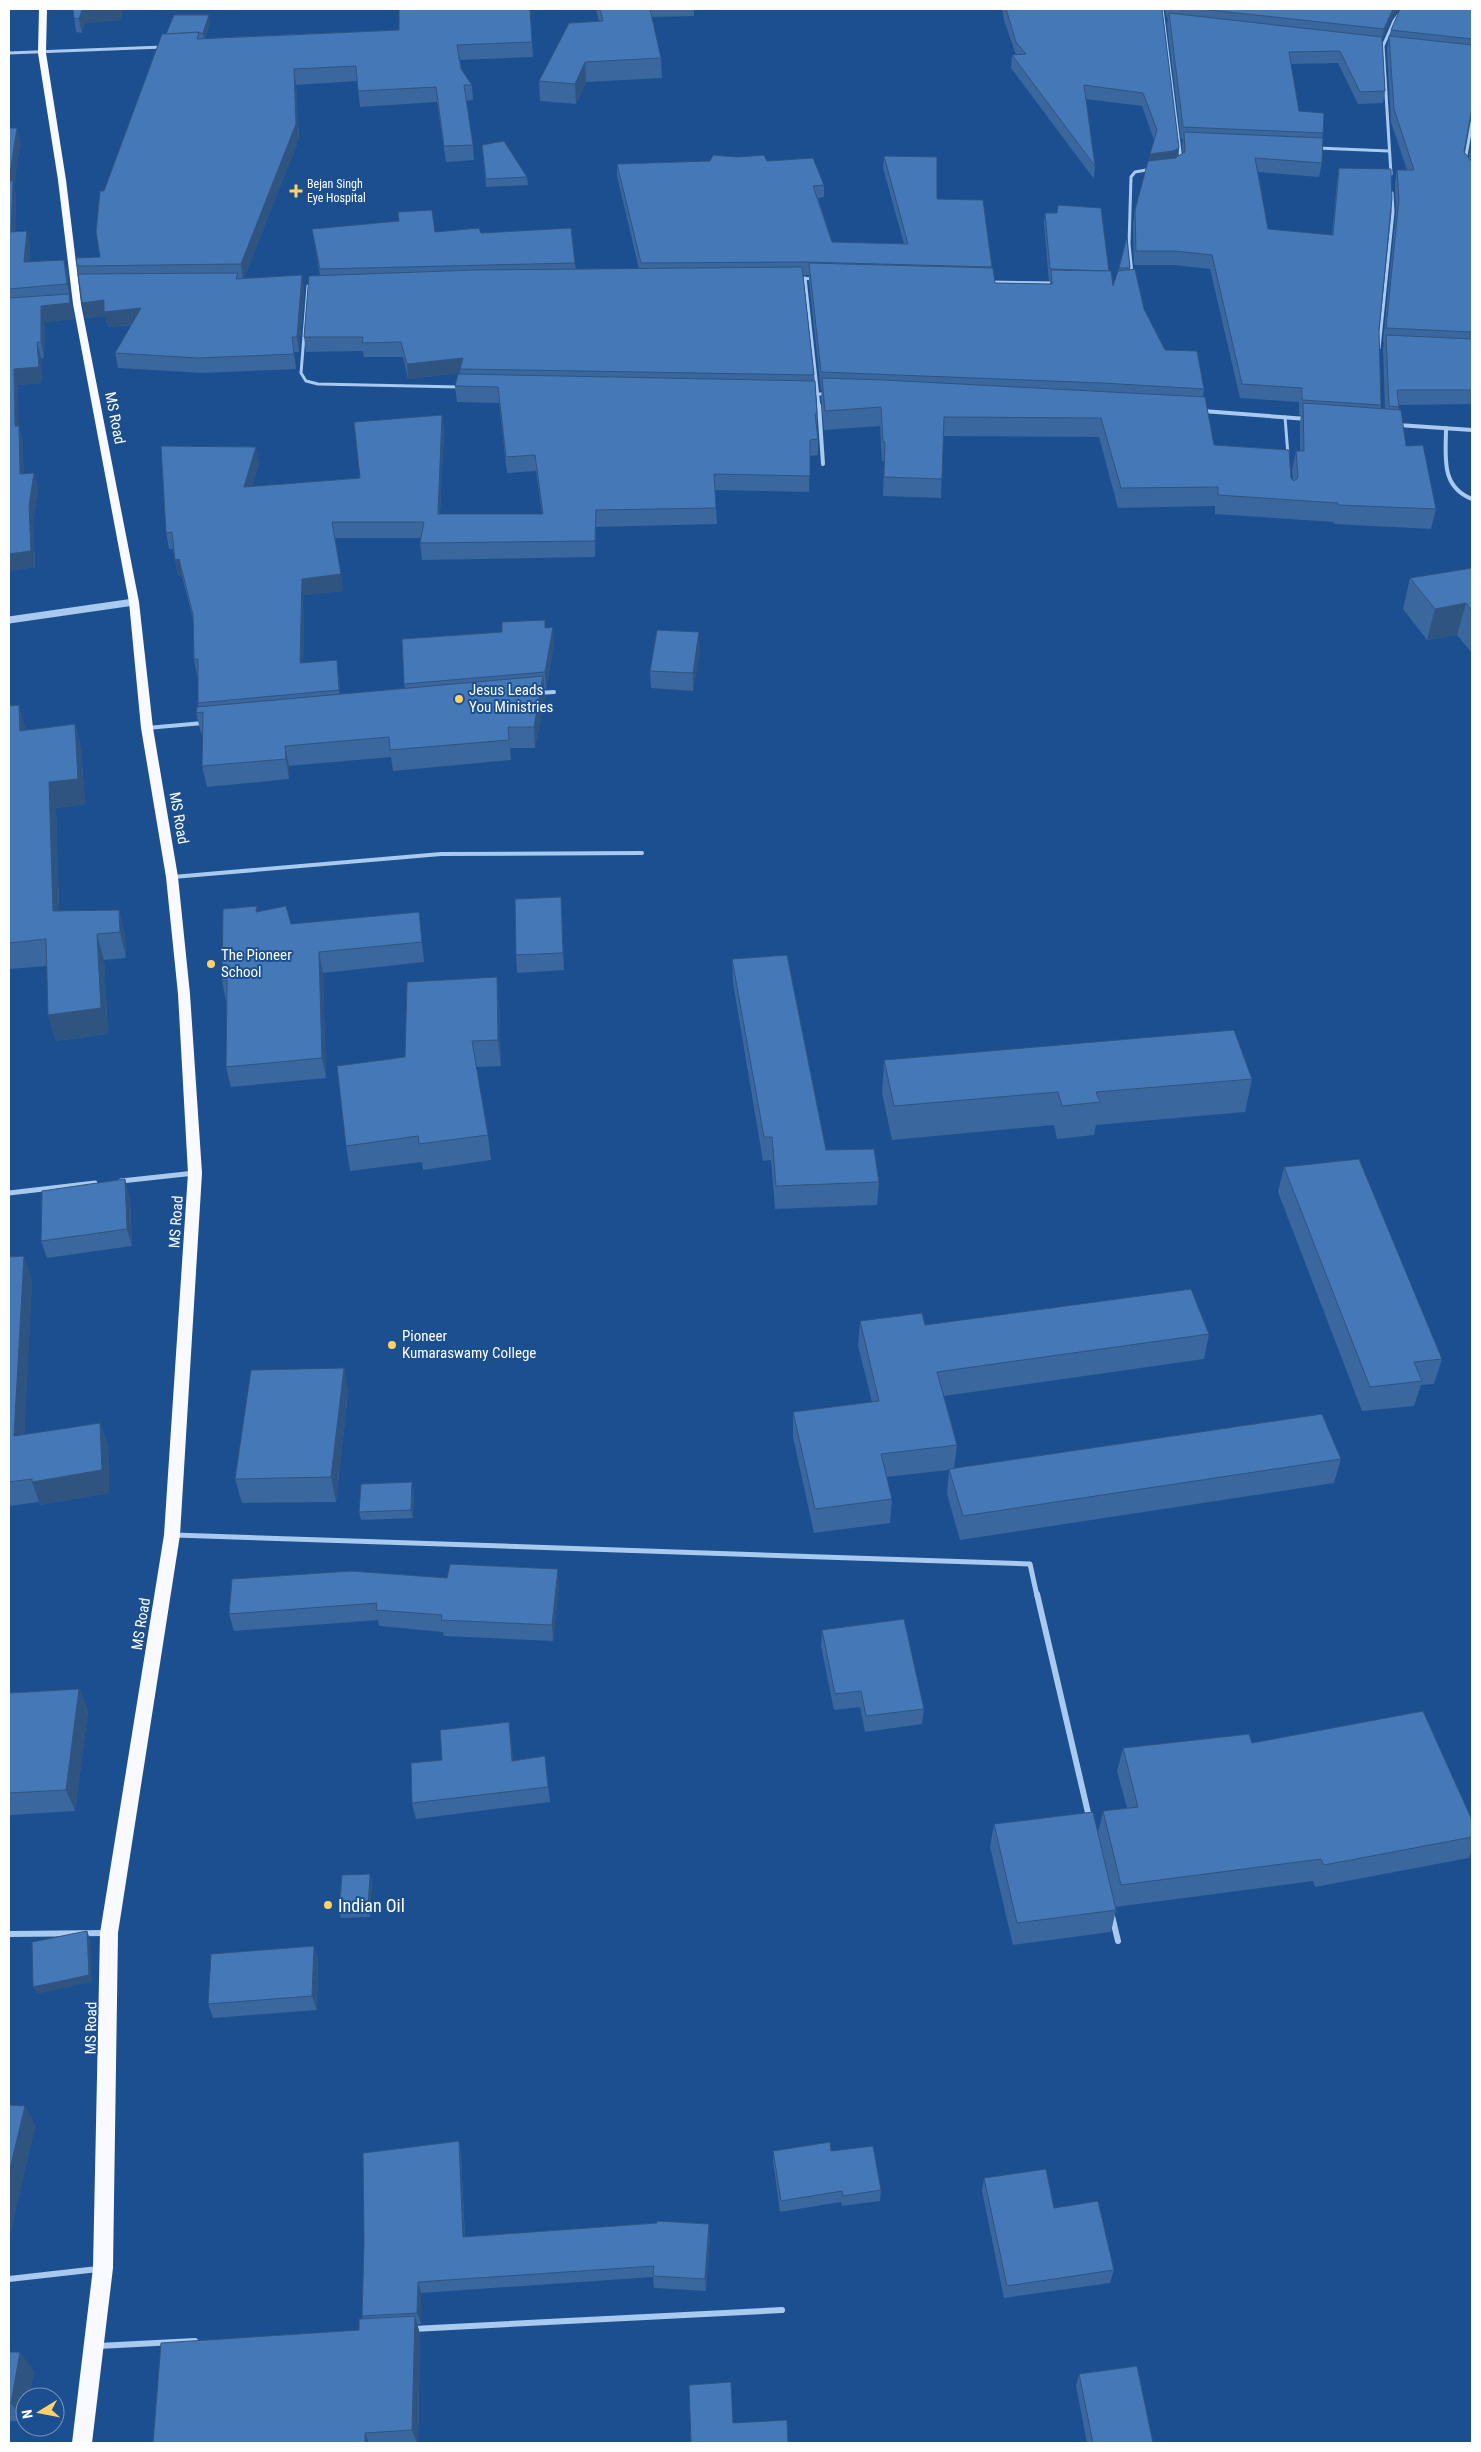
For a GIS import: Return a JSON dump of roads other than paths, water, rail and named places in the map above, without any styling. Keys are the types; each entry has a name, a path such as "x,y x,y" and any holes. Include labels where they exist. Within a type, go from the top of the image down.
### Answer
{"highway":[{"name":"MS Road","path":"43,9 42,53 62,180 72,305 134,602 146,728 172,877 184,994 195,1172 172,1535 109,1933 103,2268 82,2443"}],"street":[{"path":"1162,9 1180,142 1181,163 1177,166"},
{"path":"1391,177 1383,46 1394,21 1404,9"},
{"path":"1164,21 1173,22"},
{"path":"1373,45 1392,47"},
{"path":"9,54 170,46"},
{"path":"1464,165 1472,122"},
{"path":"1310,148 1389,151"},
{"path":"1132,284 1129,244 1131,177 1135,172 1158,169"},
{"path":"1379,355 1393,212 1391,186"},
{"path":"795,278 824,279"},
{"path":"805,278 818,394 823,464"},
{"path":"982,282 1061,284"},
{"path":"298,286 317,285"},
{"path":"308,286 301,373 306,381 318,384 465,387"},
{"path":"1379,345 1388,345"},
{"path":"808,394 836,394"},
{"path":"1194,410 1314,419"},
{"path":"1391,424 1472,430"},
{"path":"1446,428 1448,482 1456,493 1472,499"},
{"path":"9,620 134,602"},
{"path":"534,694 554,692"},
{"path":"146,728 206,723"},
{"path":"172,877 441,854 642,853"},
{"path":"117,1181 195,1172"},
{"path":"9,1193 107,1182"},
{"path":"172,1535 1030,1564 1091,1825"},
{"path":"1111,1912 1118,1941"},
{"path":"9,1934 109,1933"},
{"path":"9,2279 103,2268"},
{"path":"404,2330 782,2310"},
{"path":"95,2346 204,2340"}],"lane":[{"path":"1285,417 1288,457"}],"place":[{"name":"Bejan Singh Eye Hospital","path":"296,191"},
{"name":"Jesus Leads You Ministries","path":"459,699"},
{"name":"The Pioneer School","path":"211,964"},
{"name":"Pioneer Kumaraswamy College","path":"392,1345"},
{"name":"Indian Oil","path":"328,1905"}]}
